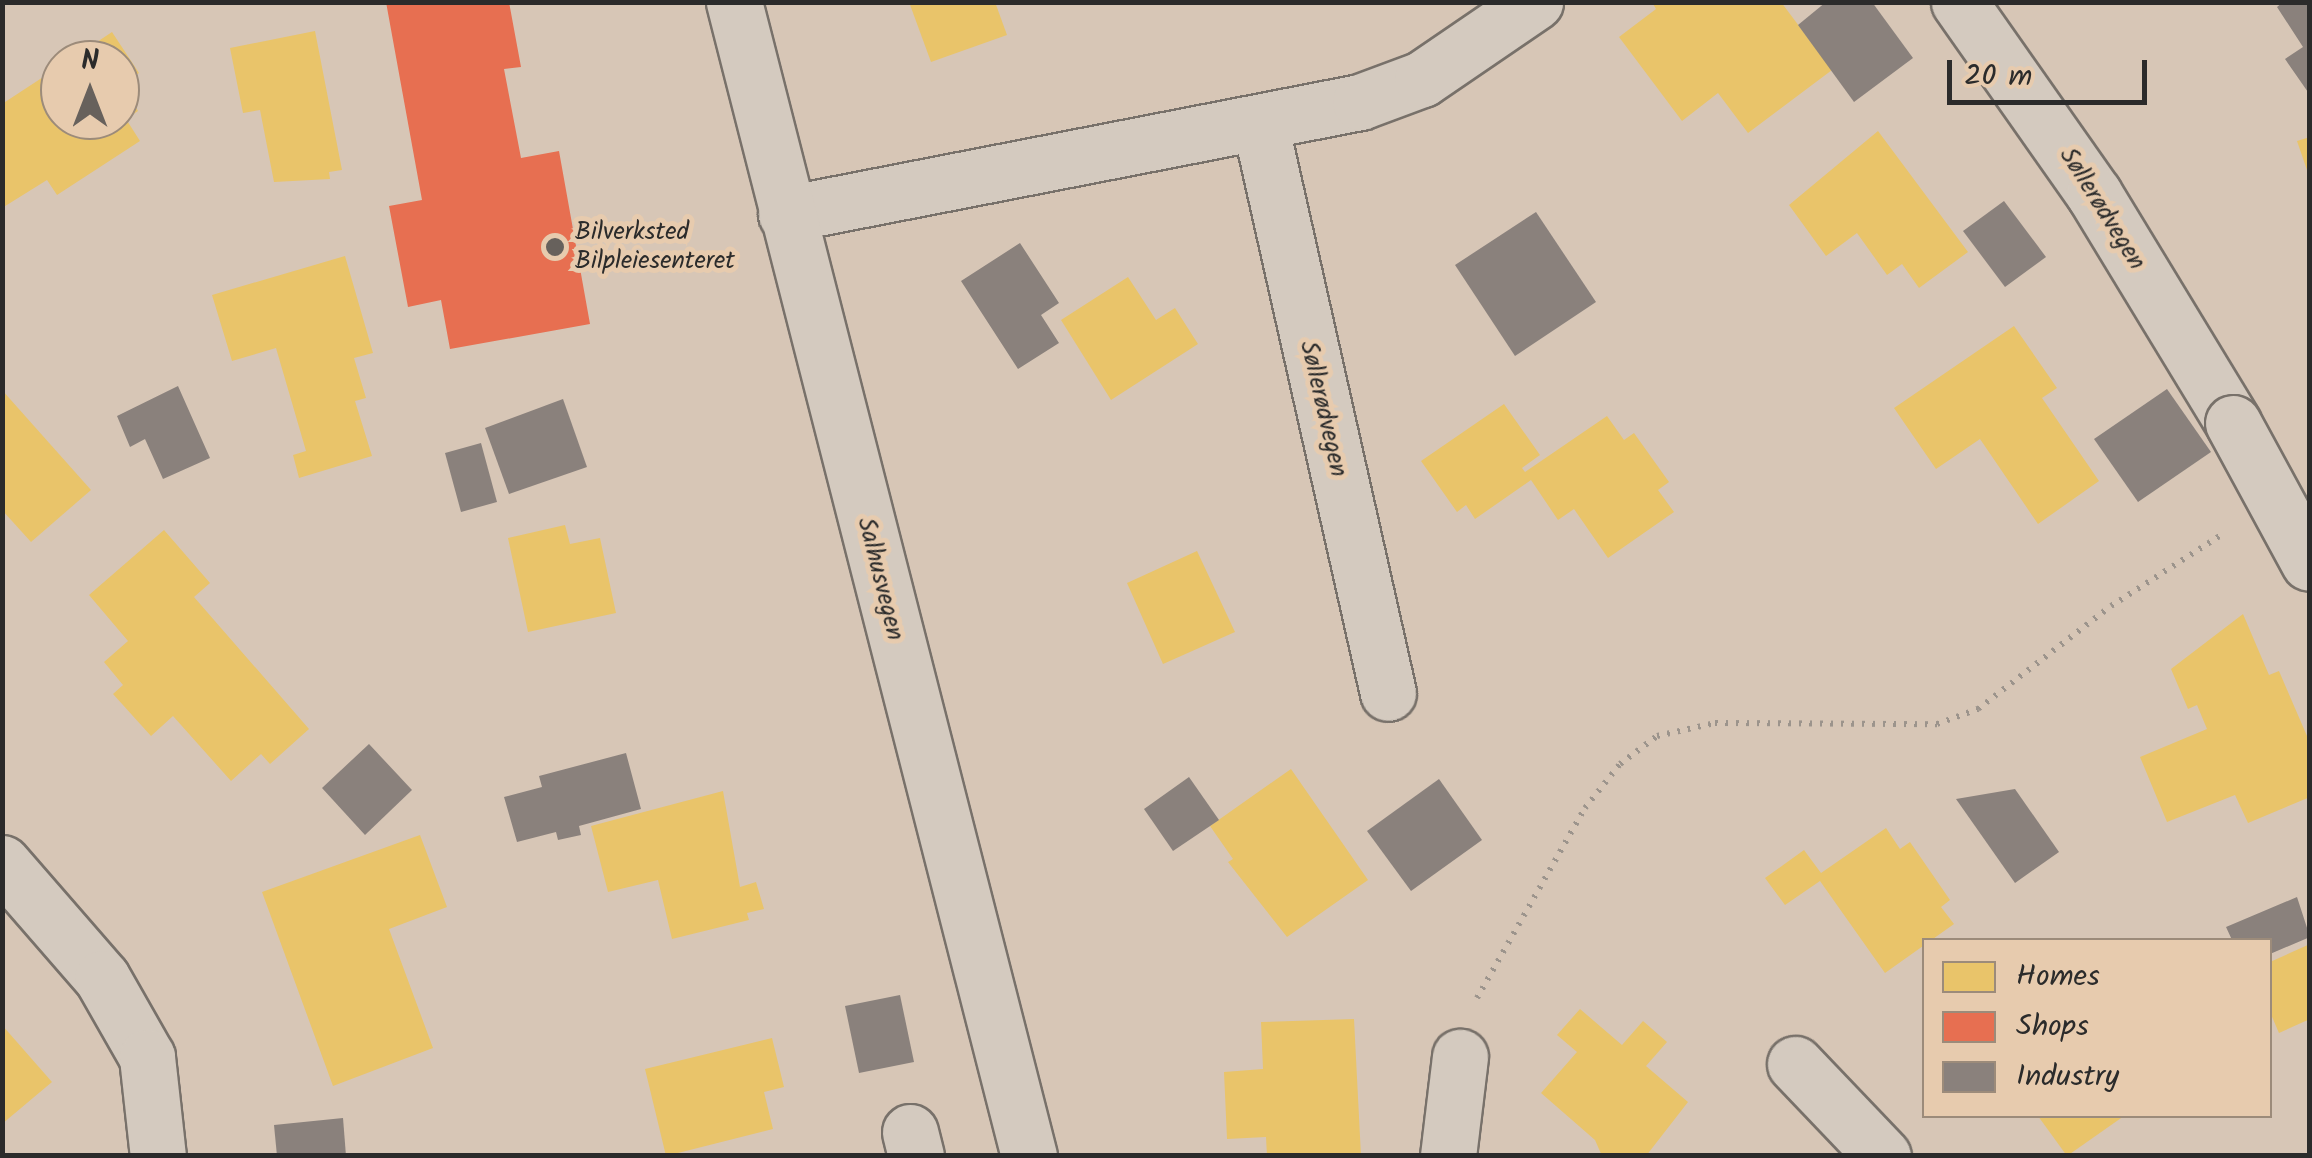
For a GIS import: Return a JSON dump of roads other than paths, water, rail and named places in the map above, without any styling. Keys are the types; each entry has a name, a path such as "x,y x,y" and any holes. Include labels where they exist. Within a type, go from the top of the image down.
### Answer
{"street":[{"name":"Salhusvegen","path":"734,2 1029,1156"},
{"path":"786,214 1360,102 1422,79 1535,2"},
{"name":"Søllerødvegen","path":"1959,2 2094,194 2233,424 2309,564"},
{"name":"Søllerødvegen","path":"1260,124 1388,693"},
{"path":"2,863 102,978 146,1057 158,1156"},
{"path":"1448,1156 1460,1057"},
{"path":"1795,1064 1884,1156"}],"place":[{"name":"Bilverksted Bilpleiesenteret","path":"555,247"}]}
